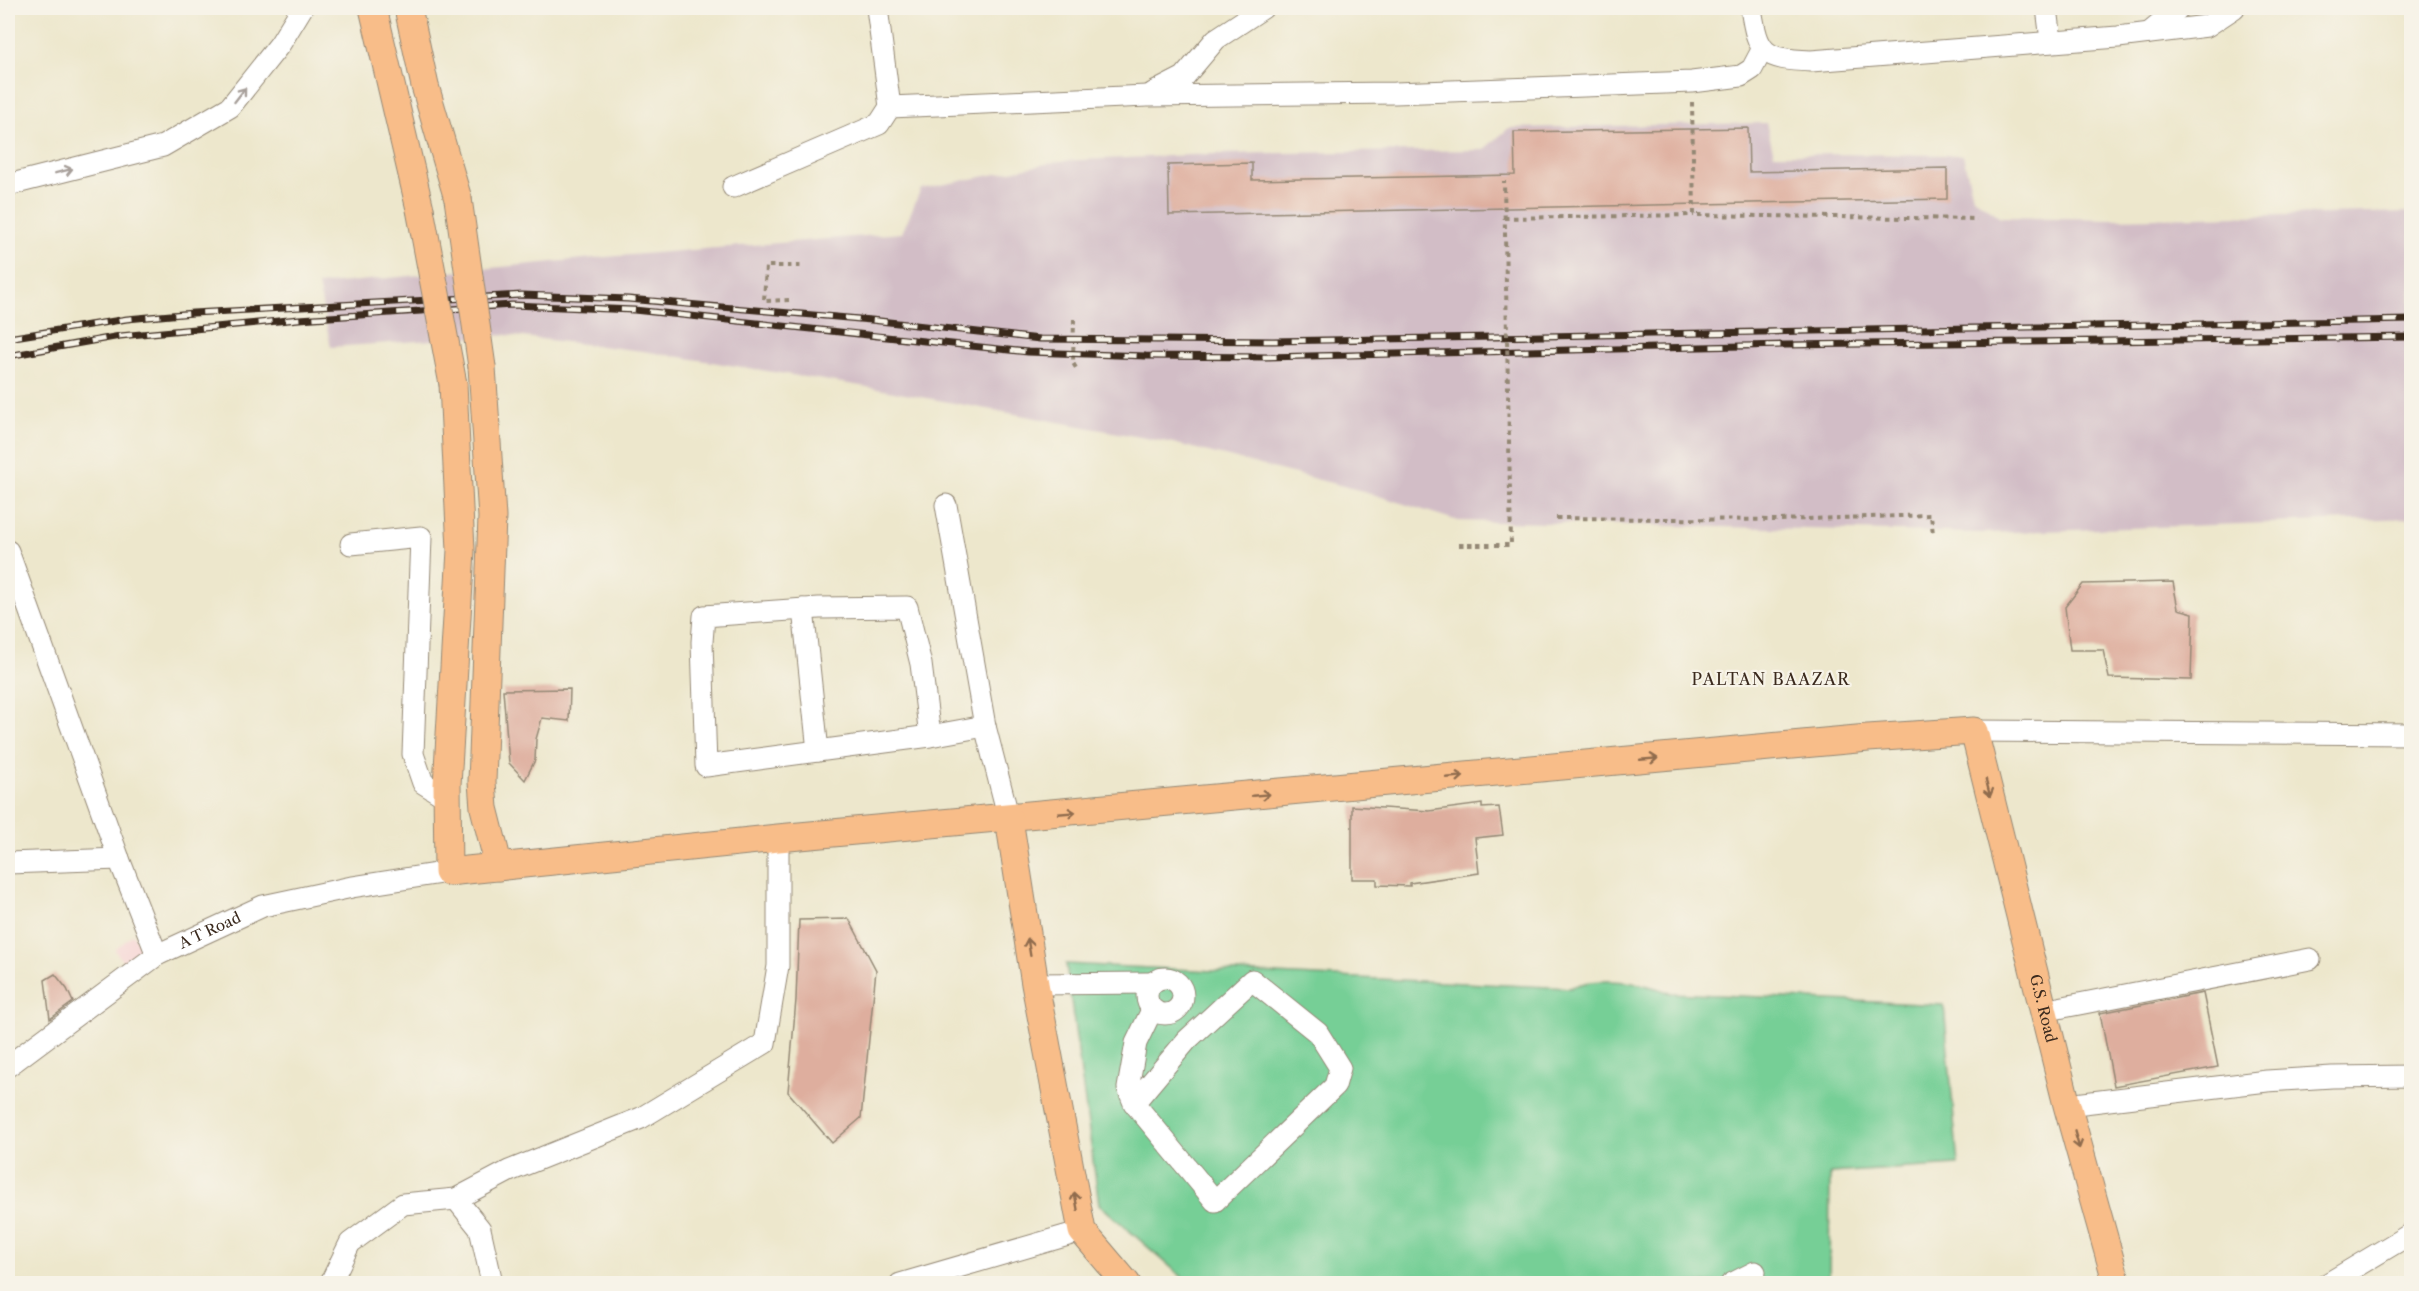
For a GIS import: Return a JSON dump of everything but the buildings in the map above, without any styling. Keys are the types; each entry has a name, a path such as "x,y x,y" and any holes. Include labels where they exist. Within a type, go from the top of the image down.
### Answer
{"main road":[{"path":"373,8 420,209 453,384 461,550 447,792 448,872 778,838 1009,819 1868,738 1974,731"},
{"path":"408,8 426,86 458,199 482,367 492,517 482,782 484,808 499,867"},
{"name":"G.S. Road","path":"1974,731 2067,1105 2117,1284"},
{"path":"1009,819 1035,984 1082,1231 1127,1284"}],"street":[{"path":"8,185 163,146 230,107 280,44 302,8"},
{"path":"733,187 879,124 890,107 877,8"},
{"path":"1147,96 1184,77 1216,39 1263,8"},
{"path":"1751,8 1755,37 1762,50 1777,57 1811,61 2208,26 2234,8"},
{"path":"2048,8 2051,40"},
{"path":"2149,33 2179,8"},
{"path":"890,107 1147,96 1395,93 1692,82 1741,76 1752,69 1762,50"},
{"path":"946,505 985,726 1009,819"},
{"path":"351,544 420,537 413,754 423,783 447,792"},
{"path":"8,551 118,859 157,955"},
{"path":"930,736 921,664 907,607 802,609 704,616 702,642 706,765 930,736 985,726"},
{"path":"802,609 818,751"},
{"path":"1974,731 2412,734"},
{"path":"330,1284 350,1244 403,1204 456,1199 509,1171 641,1118 765,1043 778,966 778,838"},
{"path":"8,863 118,859"},
{"name":"A T Road","path":"8,1066 157,955 262,906 352,887 448,872"},
{"path":"2043,1011 2310,959"},
{"path":"1035,984 1151,983 1165,978 1172,979 1182,989 1183,1003 1173,1013 1158,1014 1152,1010 1146,997 1151,983"},
{"path":"1134,1103 1187,1040 1252,980 1318,1033 1340,1068 1335,1086 1215,1201 1134,1103 1128,1088 1136,1043 1152,1010"},
{"path":"2067,1105 2267,1081 2412,1076"},
{"path":"456,1199 480,1229 490,1278 489,1284"},
{"path":"900,1284 1082,1231"},
{"path":"2327,1284 2412,1233"},
{"path":"1731,1284 1755,1272"}],"path":[{"path":"1692,82 1694,215"},
{"path":"1459,545 1511,545 1504,181"},
{"path":"1504,218 1694,215 1977,219"},
{"path":"789,300 764,301 766,266 803,266"},
{"path":"1074,319 1073,363 1076,368"},
{"path":"1556,518 1778,520 1931,515 1933,534"}],"shaded area":[{"path":"1766,123 1774,154 1963,155 1973,197 2000,217 2112,219 2411,212 2411,518 1984,533 1458,521 1363,491 1173,443 861,386 643,351 506,335 331,347 318,285 594,258 902,233 921,189 1061,161 1213,154 1483,150 1509,128"},
{"path":"133,934 143,952 128,969 115,950"}],"green space":[{"path":"1066,964 1570,988 1593,982 1620,981 1670,993 1944,1005 1958,1165 1830,1173 1829,1283 1189,1283 1099,1204"}],"railway":[{"path":"8,338 127,319 193,313 522,295 628,299 871,320 1040,339 1273,341 2412,320"},
{"path":"8,356 120,336 299,319 512,305 634,310 1028,352 1146,356 1266,357 1786,345 2412,337"}],"district":[{"name":"PALTAN BAAZAR","path":"1771,679"}]}
